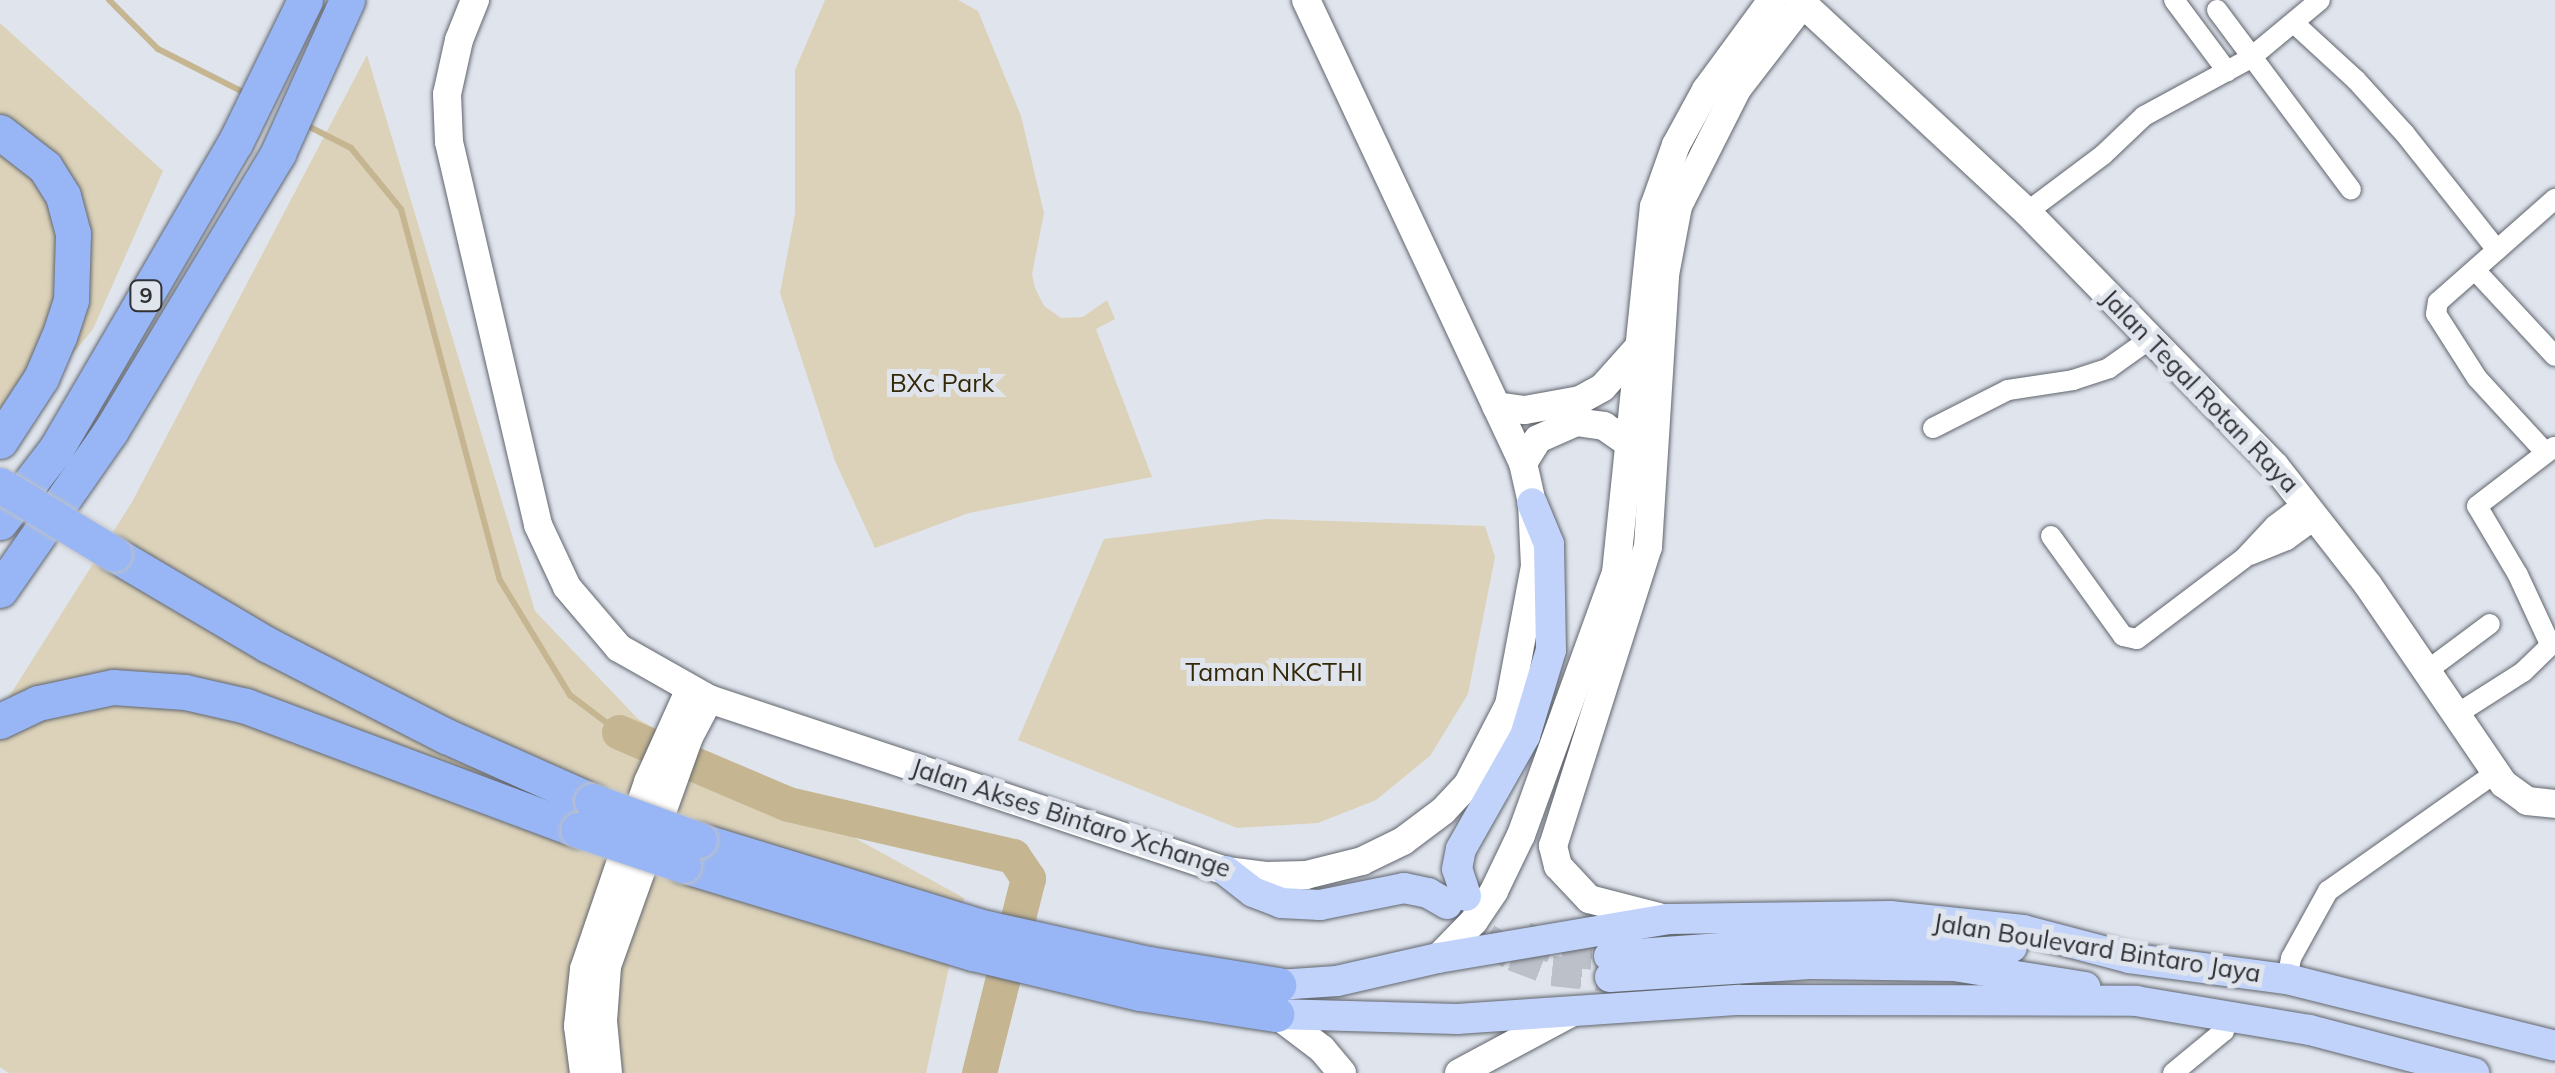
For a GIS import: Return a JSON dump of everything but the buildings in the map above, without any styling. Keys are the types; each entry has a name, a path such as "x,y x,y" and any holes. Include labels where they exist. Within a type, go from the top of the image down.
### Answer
{"highway":[{"name":"9","path":"0,522 56,449 235,143 274,72 305,0"},
{"name":"9","path":"0,590 110,432 278,153 347,0"},
{"path":"0,132 45,167 63,196 73,250 70,300 59,336 41,378 0,441"},
{"path":"0,485 286,654 446,736 585,815"},
{"path":"0,721 38,702 113,687 186,692 246,706 691,852 978,940 1057,958 1140,993 1277,999"}],"main road":[{"name":"Jalan Akses Bintaro Xchange","path":"474,0 459,40 447,94 449,142 538,524 568,587 619,648 699,695 1226,871 1306,875 1362,861 1403,841 1442,812 1468,784 1490,750 1516,677 1535,566 1532,503 1523,463 1306,0"},
{"name":"Jalan Tegal Rotan Raya","path":"1553,846 1648,546 1654,207 1676,145 1706,90 1772,0"},
{"name":"Jalan Tegal Rotan Raya","path":"1438,958 1474,921 1521,836 1616,573 1627,442 1678,206 1737,89 1800,2 2027,212 2151,338 2312,510 2428,670 2496,773 2527,802 2555,804"},
{"path":"1496,406 1540,409 1580,400 1649,350"},
{"path":"1523,463 1538,439 1576,422 1604,426 1627,442"},
{"path":"1226,871 1253,892 1281,903 1320,905 1404,888 1456,900 1461,849 1525,736 1551,650 1551,561 1532,503"},
{"path":"584,1073 578,1026 584,969 699,695"},
{"path":"608,1073 603,1021 607,966 660,786"},
{"path":"1521,836 1528,849 1535,852 1553,846 1564,875 1589,899 1668,919"},
{"name":"Jalan Boulevard Bintaro Jaya","path":"1277,999 1438,958 1668,919 1822,914 1965,922 2023,930 2129,958 2288,979 2555,1046"},
{"path":"2129,958 1966,944 1861,942 1610,967 1954,966 2070,983 2136,1001"},
{"path":"1277,999 1342,1073"},
{"name":"Jalan Boulevard Bintaro Jaya","path":"1277,999 1457,1019 1739,1000 2136,1001 2228,1013 2474,1073"},
{"path":"1460,1073 1572,1012"}],"street":[{"path":"2174,0 2226,71"},
{"path":"2027,212 2104,154 2144,116 2249,59 2295,24 2317,1"},
{"path":"2217,10 2249,59 2351,190"},
{"path":"2295,24 2356,80 2405,134 2497,250"},
{"path":"2457,714 2523,672 2553,643 2477,506 2550,450 2476,378 2436,314 2438,302 2555,198"},
{"path":"2474,270 2555,356"},
{"path":"1933,428 2008,390 2073,380 2109,368 2151,338"},
{"path":"2051,536 2128,639 2147,634 2244,558 2275,525 2312,510"},
{"path":"2428,670 2490,624"},
{"path":"2288,979 2291,958 2328,890 2496,773"},
{"path":"2172,1073 2224,1031 2228,1013"}],"green space":[{"name":"BXc Park","path":"825,0 958,0 978,11 1021,116 1044,213 1032,274 1035,288 1044,306 1061,318 1083,317 1107,300 1115,319 1096,329 1152,477 969,513 875,548 835,461 780,293 795,214 795,70"},
{"path":"0,23 163,171 93,329 0,443"},
{"path":"367,55 535,611 638,719 964,898 926,1073 9,1073 0,1067 0,711 132,502"},
{"name":"Taman NKCTHI","path":"1267,519 1485,526 1495,557 1468,694 1430,756 1376,800 1318,823 1237,828 1018,740 1104,539"}],"waterway":[{"path":"109,0 158,49 247,94"},
{"path":"302,123 351,148 401,209 500,580 570,695 619,732"},
{"path":"619,732 788,804 1013,856 1028,878 979,1073"}],"tunnel":[{"path":"1525,937 1562,952 1609,956"},
{"path":"1486,938 1513,956 1552,971 1610,977"}]}
